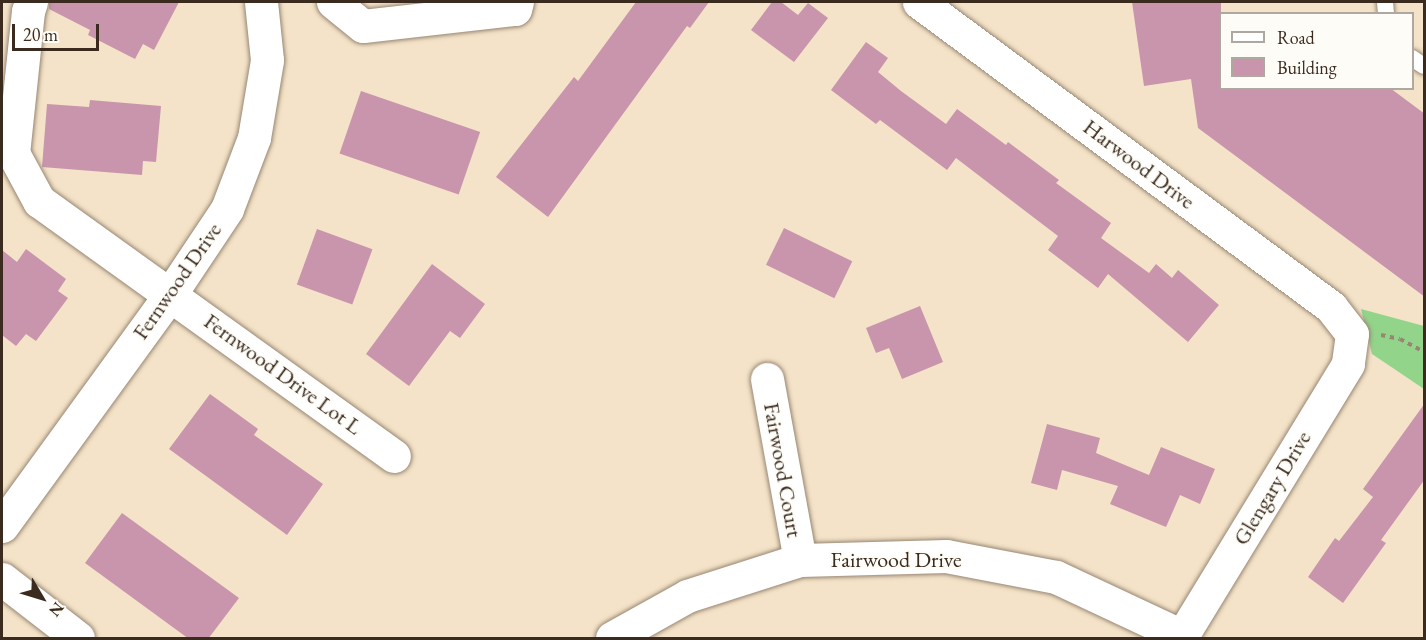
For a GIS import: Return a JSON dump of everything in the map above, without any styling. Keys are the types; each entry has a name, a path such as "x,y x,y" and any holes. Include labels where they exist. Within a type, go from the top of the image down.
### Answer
{"street":[{"name":"Fernwood Drive Lot L","path":"31,2 28,10 13,153 39,201 171,293 394,456"},
{"name":"Fernwood Drive","path":"2,526 171,293 227,209 254,138 267,60 261,2"},
{"path":"333,2 363,26 515,9 517,2"},
{"name":"Harwood Drive","path":"919,2 1331,307 1352,334"},
{"name":"Glengary Drive","path":"1181,637 1348,364 1352,334"},
{"name":"Fairwood Court","path":"767,379 800,560"},
{"name":"Fairwood Drive","path":"612,639 687,596 800,560 946,556 1056,577 1181,637"},
{"path":"2,579 78,639"}],"path":[{"path":"1352,334 1373,333 1400,339 1425,352"}],"green space":[{"path":"1361,309 1424,326 1424,389 1372,354"}],"building":[{"path":"49,2 179,2 154,50 143,44 135,59 88,35 90,30 49,9"},
{"path":"636,2 709,2 690,28 687,26 548,217 496,177 574,77 578,81"},
{"path":"772,2 781,2 798,15 808,3 828,18 794,62 751,30"},
{"path":"1132,2 1221,2 1219,90 1393,90 1425,114 1425,297 1198,128 1191,79 1144,86"},
{"path":"866,42 888,58 878,72 901,91 946,124 957,109 1006,145 1008,142 1059,180 1056,183 1111,223 1101,238 1149,273 1156,264 1172,278 1178,270 1219,305 1188,342 1108,274 1098,288 1048,250 1058,236 956,158 947,170 880,120 876,124 831,90"},
{"path":"361,91 480,132 459,194 340,153"},
{"path":"90,100 161,106 156,162 143,161 142,175 42,167 47,104 89,107"},
{"path":"784,228 852,261 834,298 766,265"},
{"path":"317,229 372,249 352,305 297,284"},
{"path":"26,249 66,279 58,291 68,298 36,341 26,334 16,346 2,335 2,250 17,262"},
{"path":"432,264 485,304 460,338 450,331 409,386 366,354"},
{"path":"920,306 943,362 902,379 889,348 876,353 866,328"},
{"path":"210,394 258,429 254,435 323,484 287,535 169,449"},
{"path":"1425,403 1425,479 1381,540 1386,543 1343,603 1308,577 1335,538 1339,541 1373,497 1363,489"},
{"path":"1047,424 1100,438 1096,453 1149,475 1161,447 1215,469 1200,504 1180,495 1166,527 1110,504 1118,486 1062,470 1057,490 1031,483"},
{"path":"122,513 239,598 208,639 189,639 85,563"}]}
